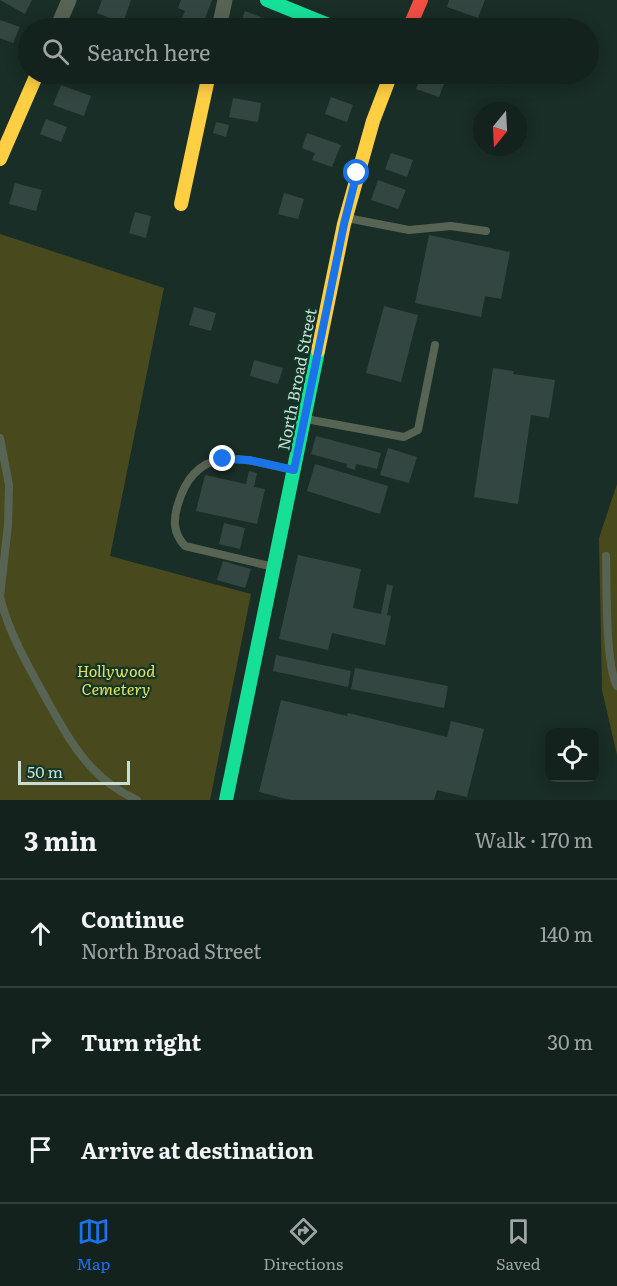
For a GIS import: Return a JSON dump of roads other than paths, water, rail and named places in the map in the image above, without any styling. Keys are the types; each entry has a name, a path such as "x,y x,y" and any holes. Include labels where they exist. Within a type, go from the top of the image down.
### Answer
{"street":[{"path":"61,18 69,0"},
{"path":"221,18 225,0"},
{"path":"267,0 311,18"},
{"path":"413,18 421,0"},
{"path":"0,159 4,140 32,84"},
{"path":"181,204 208,84"},
{"name":"North Broad Street","path":"226,800 345,218 373,121 387,84"}],"lane":[{"path":"345,218 409,230 451,226 486,231"},
{"path":"305,418 404,437 418,429 435,345"},
{"path":"0,438 9,484 8,525 1,571 0,597 10,629 35,680 67,736 100,776 137,800"},
{"path":"275,567 185,546 175,530 174,518 183,489 203,464 223,459 241,460 294,470"},
{"path":"606,556 609,644 614,681 617,686"}],"park label":[{"name":"Hollywood Cemetery","path":"116,679"}]}
